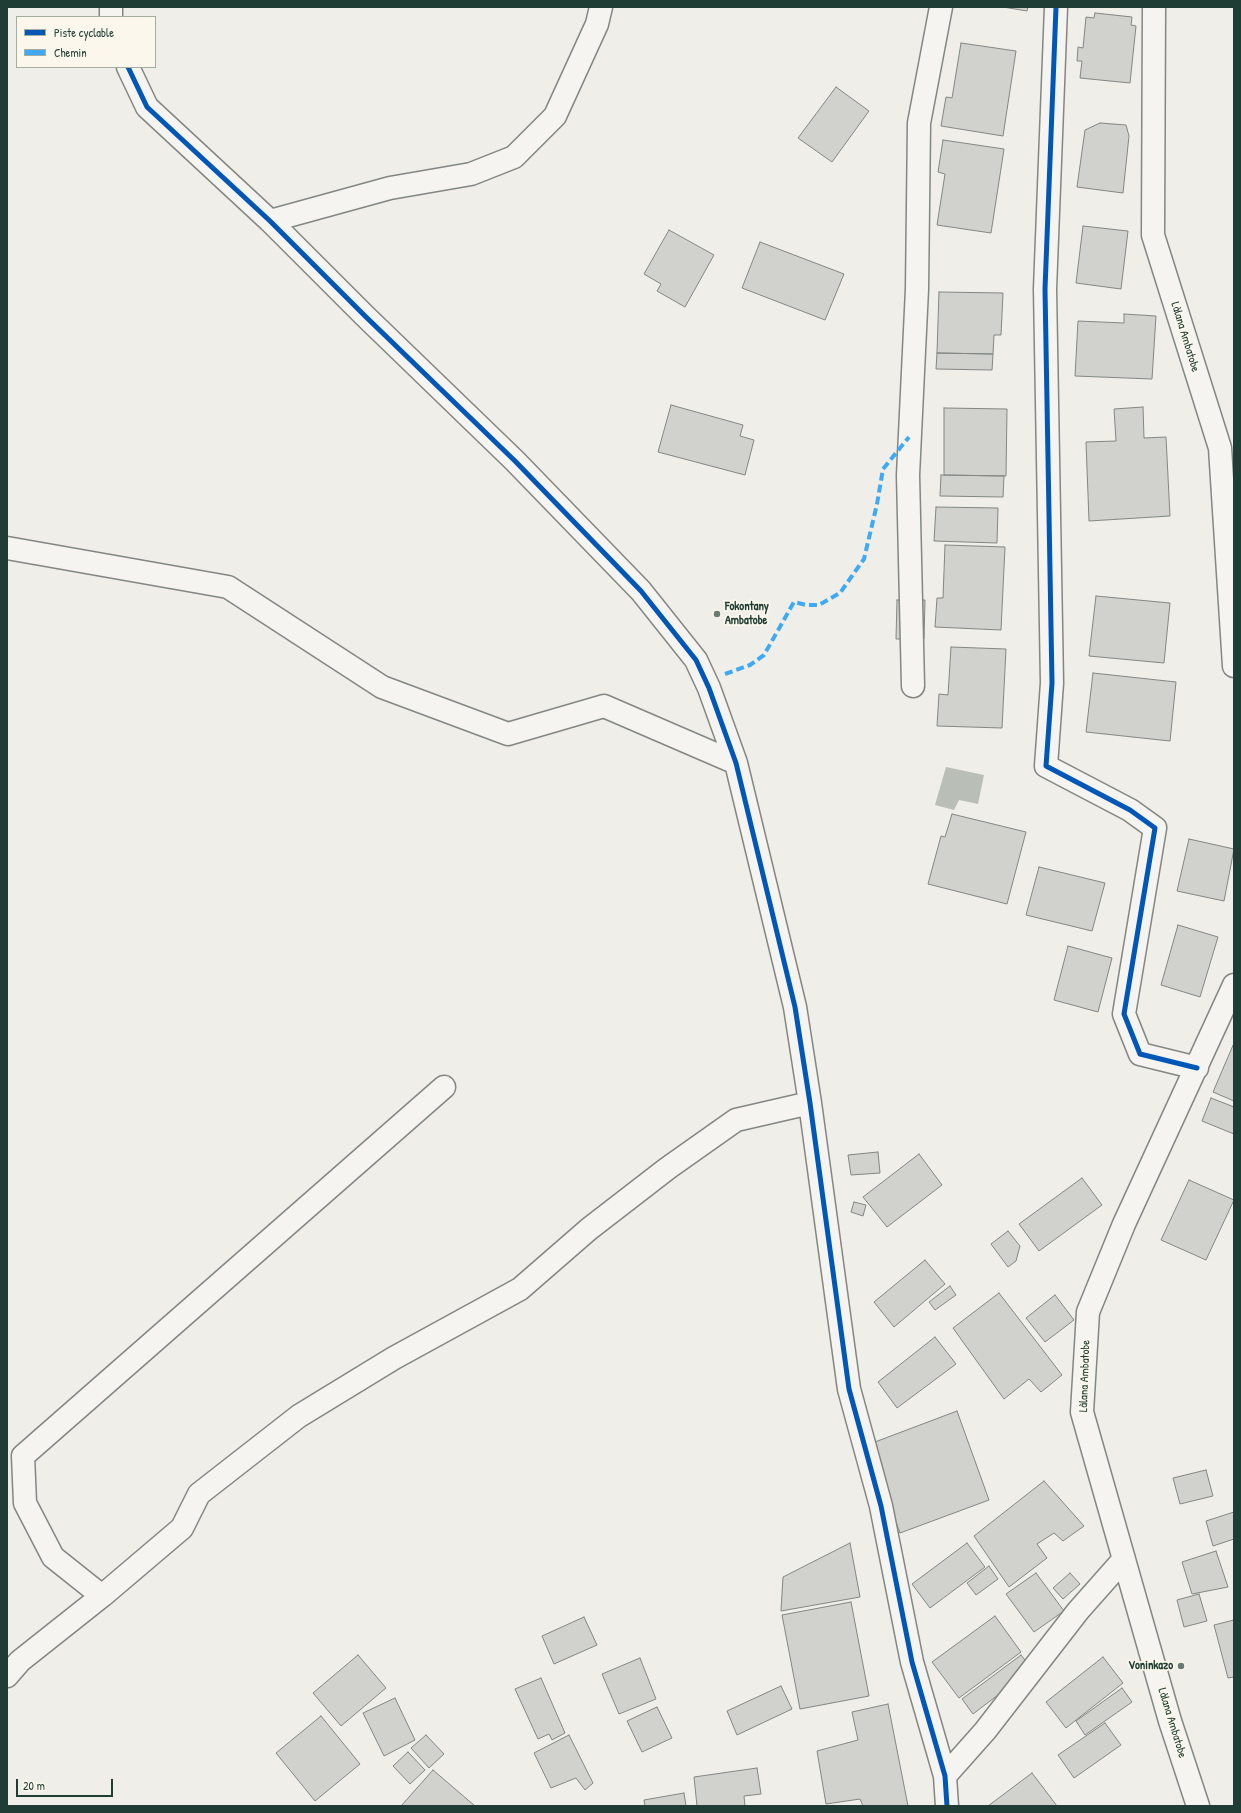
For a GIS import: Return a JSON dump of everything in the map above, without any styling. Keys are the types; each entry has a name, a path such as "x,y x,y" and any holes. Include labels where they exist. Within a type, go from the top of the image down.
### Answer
{"street":[{"path":"270,221 390,188 471,174 514,157 555,116 597,24 601,7"},
{"path":"913,686 908,475 917,289 919,123 941,7"},
{"path":"1056,7 1045,289 1052,683 1046,766 1130,810 1155,828 1124,1014 1140,1054 1197,1068"},
{"name":"Làlana Ambatobe","path":"1154,7 1153,235 1220,448 1234,666"},
{"path":"128,68 147,107 270,221 365,316 515,461 641,591 696,660 709,688 736,763 795,1007 810,1103 849,1389 881,1506 912,1662 945,1776 942,1805"},
{"path":"7,548 228,588 382,687 508,734 604,706 736,763"},
{"name":"Làlana Ambatobe","path":"1198,1806 1170,1721 1082,1412 1088,1312 1124,1224 1234,985"},
{"path":"102,1596 53,1557 25,1502 23,1456 444,1087"},
{"path":"7,1676 20,1661 102,1596 182,1528 199,1494 299,1416 394,1358 520,1288 589,1229 668,1168 736,1120 810,1103"},
{"path":"945,1776 985,1731 1078,1611 1124,1559"}],"shaded area":[{"path":"946,767 984,775 978,804 959,800 954,810 935,805"}],"building":[{"path":"1003,7 1028,7 1027,11"},
{"path":"1095,13 1132,17 1131,25 1136,26 1130,83 1080,78 1082,61 1077,61 1078,47 1083,48 1086,17 1094,18"},
{"path":"961,43 1016,51 1003,136 941,126 946,97 952,98"},
{"path":"836,87 869,111 832,162 798,138"},
{"path":"1100,123 1126,125 1129,136 1123,193 1077,187 1085,130"},
{"path":"943,140 1004,149 991,233 937,225 945,174 938,172"},
{"path":"1083,226 1128,231 1121,289 1076,283"},
{"path":"669,230 714,255 685,307 657,291 661,284 644,274"},
{"path":"760,242 844,274 825,320 742,288"},
{"path":"939,292 1003,293 1001,335 994,335 993,354 937,353"},
{"path":"1124,314 1156,316 1152,379 1075,376 1078,321 1124,323"},
{"path":"937,353 993,354 992,370 936,369"},
{"path":"671,405 743,425 740,436 754,440 745,475 658,452"},
{"path":"1143,407 1144,438 1166,437 1170,516 1089,521 1086,442 1116,441 1114,409"},
{"path":"944,408 1007,409 1006,476 944,475"},
{"path":"941,475 1004,476 1003,497 940,496"},
{"path":"936,507 998,508 997,543 934,541"},
{"path":"945,545 1005,547 1001,630 935,627 937,598 943,598"},
{"path":"1096,596 1170,603 1164,663 1089,656"},
{"path":"897,600 925,600 924,639 896,639"},
{"path":"951,647 1006,649 1002,728 937,726 939,694 948,695"},
{"path":"1093,673 1176,682 1170,741 1086,732"},
{"path":"952,814 1026,832 1007,904 928,884 941,836 945,837"},
{"path":"1189,839 1234,849 1224,901 1177,891"},
{"path":"1039,867 1105,883 1092,931 1026,915"},
{"path":"1178,925 1218,937 1200,997 1161,985"},
{"path":"1068,946 1112,958 1098,1012 1054,1000"},
{"path":"1234,1043 1234,1101 1213,1092"},
{"path":"1211,1098 1234,1107 1234,1134 1202,1121"},
{"path":"878,1152 880,1173 851,1175 848,1155"},
{"path":"919,1154 942,1185 887,1227 863,1197"},
{"path":"1082,1178 1102,1205 1039,1251 1019,1224"},
{"path":"1189,1180 1234,1200 1206,1260 1161,1240"},
{"path":"854,1202 866,1205 863,1216 851,1212"},
{"path":"1008,1231 1020,1246 1016,1261 1008,1267 991,1244"},
{"path":"925,1260 945,1284 894,1327 874,1302"},
{"path":"950,1286 956,1295 935,1310 929,1302"},
{"path":"999,1293 1062,1375 1041,1392 1029,1379 1004,1399 953,1328"},
{"path":"1055,1295 1074,1320 1045,1342 1026,1318"},
{"path":"935,1337 956,1364 897,1408 878,1382"},
{"path":"957,1411 989,1500 900,1533 867,1445"},
{"path":"1206,1470 1213,1496 1180,1504 1173,1478"},
{"path":"1044,1481 1084,1526 1063,1541 1054,1533 1037,1544 1047,1558 1009,1587 974,1536"},
{"path":"1234,1512 1234,1539 1213,1546 1206,1521"},
{"path":"850,1543 860,1597 781,1611 783,1577"},
{"path":"967,1543 985,1567 930,1608 912,1584"},
{"path":"1216,1551 1228,1587 1192,1594 1182,1562"},
{"path":"989,1566 998,1579 976,1595 967,1583"},
{"path":"1036,1573 1064,1611 1034,1632 1006,1594"},
{"path":"1070,1573 1080,1584 1063,1599 1053,1588"},
{"path":"1199,1594 1207,1621 1184,1627 1177,1600"},
{"path":"851,1602 869,1696 800,1709 782,1615"},
{"path":"995,1616 1021,1652 959,1698 932,1662"},
{"path":"584,1617 597,1645 554,1664 542,1636"},
{"path":"1234,1620 1234,1677 1228,1678 1214,1625"},
{"path":"358,1655 386,1688 341,1726 313,1693"},
{"path":"1021,1655 1032,1669 973,1714 962,1699"},
{"path":"1103,1657 1123,1683 1066,1728 1046,1702"},
{"path":"640,1658 656,1699 619,1714 602,1674"},
{"path":"541,1678 565,1733 552,1740 549,1734 538,1739 515,1689"},
{"path":"781,1686 792,1709 737,1735 727,1711"},
{"path":"1122,1688 1132,1702 1085,1735 1076,1721"},
{"path":"395,1698 415,1740 384,1756 363,1713"},
{"path":"888,1704 908,1806 863,1806 860,1799 826,1804 817,1751 858,1740 852,1712"},
{"path":"657,1707 672,1738 642,1752 627,1721"},
{"path":"321,1716 360,1764 315,1801 276,1753"},
{"path":"1105,1723 1121,1745 1074,1778 1058,1755"},
{"path":"426,1735 444,1754 429,1768 411,1748"},
{"path":"569,1735 593,1783 585,1790 576,1778 551,1788 534,1753"},
{"path":"408,1752 425,1770 410,1784 393,1766"},
{"path":"757,1768 761,1794 744,1796 745,1806 697,1806 694,1777"},
{"path":"433,1770 475,1806 401,1806"},
{"path":"1032,1773 1057,1806 988,1806"},
{"path":"684,1793 686,1806 645,1806 644,1800"}],"marked path":[{"path":"725,674 750,665 764,655 794,602 806,605 819,605 840,593 864,559 877,504 883,469 909,437"}],"cycle path":[{"path":"1056,7 1045,289 1052,683 1046,766 1130,810 1155,828 1124,1014 1140,1054 1197,1068"},
{"path":"128,68 147,107 270,221 365,316 515,461 641,591 696,660 709,688 736,763 795,1007 810,1103 849,1389 881,1506 912,1662 945,1776 947,1806"}],"place":[{"name":"Fokontany Ambatobe","path":"717,614"},
{"name":"Voninkazo","path":"1181,1666"}]}
